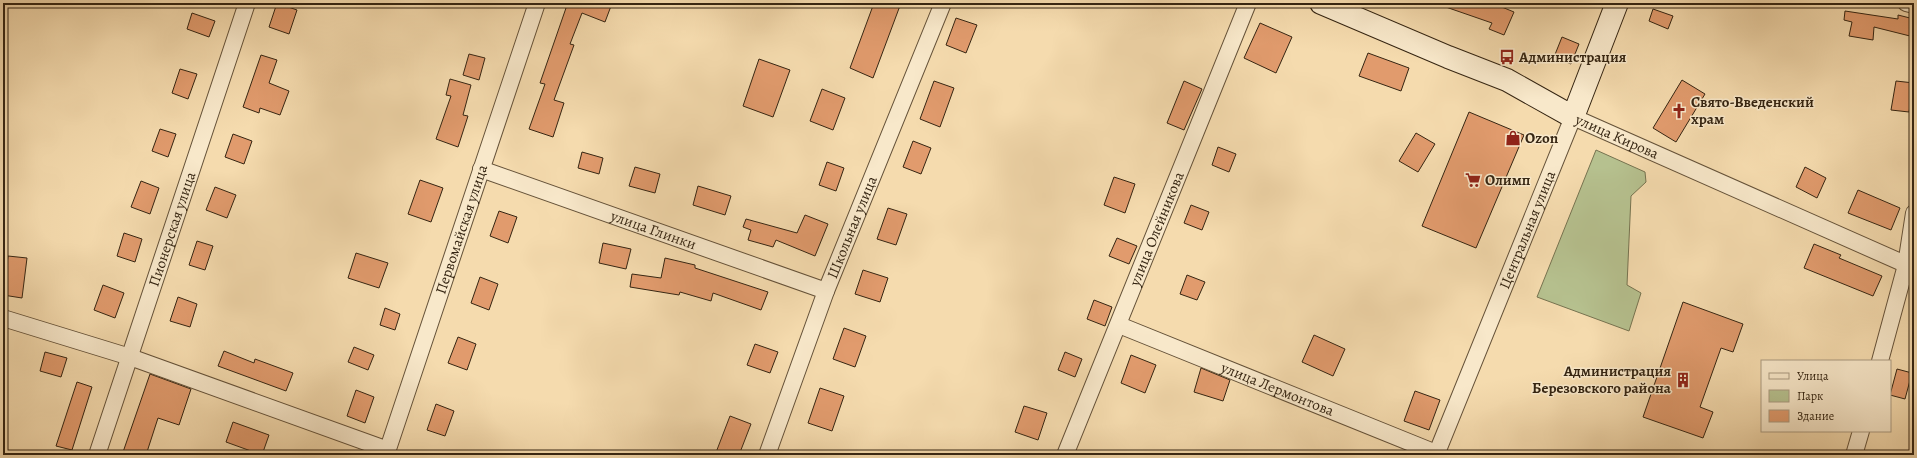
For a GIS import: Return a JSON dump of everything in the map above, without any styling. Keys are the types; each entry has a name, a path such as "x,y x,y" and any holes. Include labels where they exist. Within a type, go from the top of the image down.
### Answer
{"street":[{"name":"Пионерская улица","path":"97,455 247,3"},
{"name":"Первомайская улица","path":"387,453 537,3"},
{"name":"Школьная улица","path":"767,455 826,291 943,3"},
{"name":"улица Олейникова","path":"1065,455 1248,3"},
{"name":"улица Кирова","path":"1321,3 1448,57 1508,80 1573,117 1910,266"},
{"name":"Центральная улица","path":"1436,454 1573,117 1617,3"},
{"path":"1906,3 1914,5"},
{"name":"улица Глинки","path":"481,169 826,291"},
{"path":"1880,360 1910,266 1914,213"},
{"path":"3,318 130,357 387,453"},
{"name":"улица Лермонтова","path":"1118,325 1436,454"},
{"path":"1854,455 1861,432"}],"green space":[{"path":"1596,150 1645,172 1646,182 1631,196 1627,285 1641,293 1629,331 1537,297"}],"building":[{"path":"277,3 297,10 289,34 269,27"},
{"path":"558,3 601,3 611,6 605,22 582,13 570,44 574,45 554,100 564,103 553,137 529,129 545,84 540,83 566,8"},
{"path":"874,3 901,3 873,78 850,68"},
{"path":"1440,3 1492,3 1514,12 1504,35 1489,29 1492,23 1440,5"},
{"path":"1653,9 1673,16 1668,29 1649,21"},
{"path":"1845,11 1898,19 1898,15 1914,19 1914,37 1874,27 1873,40 1849,36 1852,22 1844,20"},
{"path":"192,13 215,21 209,37 187,29"},
{"path":"956,18 977,25 966,53 946,45"},
{"path":"1260,23 1292,37 1276,73 1244,58"},
{"path":"1562,37 1579,44 1571,64 1554,57"},
{"path":"1368,53 1409,68 1401,91 1359,76"},
{"path":"469,54 485,58 479,80 463,75"},
{"path":"261,55 277,60 269,83 289,91 280,115 260,108 259,113 243,107"},
{"path":"759,59 790,70 773,117 743,106"},
{"path":"180,69 197,74 188,99 172,93"},
{"path":"450,79 471,85 463,115 468,116 458,147 436,139 451,96 446,95"},
{"name":"Свято-Введенский храм","path":"1682,80 1705,94 1676,142 1653,128"},
{"path":"934,81 954,88 940,127 920,119"},
{"path":"1184,81 1202,89 1184,130 1167,123"},
{"path":"1896,81 1914,83 1909,112 1891,110"},
{"path":"822,89 845,98 833,130 810,121"},
{"name":"Олимп","path":"1469,112 1524,135 1476,248 1422,226"},
{"path":"160,129 176,134 168,157 152,151"},
{"path":"1416,133 1435,144 1418,172 1399,161"},
{"path":"233,134 252,141 244,164 225,157"},
{"path":"913,141 931,148 921,174 903,167"},
{"path":"1218,147 1236,154 1229,172 1212,165"},
{"path":"582,152 603,158 599,174 578,168"},
{"path":"827,162 844,168 836,191 819,185"},
{"path":"635,167 660,174 655,193 629,186"},
{"path":"1805,167 1826,178 1817,198 1796,187"},
{"path":"1114,177 1135,184 1125,213 1104,205"},
{"path":"420,180 443,188 431,222 408,214"},
{"path":"141,181 159,188 150,214 131,207"},
{"path":"698,186 731,196 725,215 693,205"},
{"path":"215,187 236,195 227,218 206,210"},
{"path":"1858,190 1900,208 1891,230 1848,213"},
{"path":"1191,205 1209,212 1202,230 1184,223"},
{"path":"888,208 907,214 896,245 877,239"},
{"path":"499,211 517,217 508,243 490,236"},
{"path":"805,215 828,224 815,256 776,240 773,247 748,240 751,230 743,227 746,219 797,233"},
{"path":"124,233 142,239 135,262 117,256"},
{"path":"1117,238 1137,246 1129,264 1109,256"},
{"path":"197,241 213,246 205,270 189,265"},
{"path":"603,243 631,249 626,269 599,263"},
{"path":"1814,244 1841,255 1839,258 1882,276 1873,296 1804,268"},
{"path":"356,253 388,263 379,288 348,278"},
{"path":"8,256 27,258 22,298 3,295"},
{"path":"665,258 695,265 695,268 768,292 761,310 713,293 711,301 680,292 679,295 630,287 632,274 661,278"},
{"path":"863,270 888,278 880,302 855,294"},
{"path":"1187,275 1205,282 1197,300 1180,294"},
{"path":"480,277 498,284 489,310 471,303"},
{"path":"103,285 124,293 115,318 94,310"},
{"path":"178,297 197,304 190,327 170,321"},
{"path":"1094,300 1112,307 1105,326 1087,319"},
{"name":"Администрация Березовского района","path":"1683,302 1743,324 1733,352 1721,348 1700,407 1713,412 1703,438 1643,417"},
{"path":"385,308 400,314 395,330 380,325"},
{"path":"844,328 866,336 855,367 833,359"},
{"path":"1314,335 1345,349 1333,376 1302,362"},
{"path":"458,337 476,344 467,370 448,363"},
{"path":"755,344 778,352 770,373 747,365"},
{"path":"354,347 374,355 368,370 348,362"},
{"path":"224,351 254,363 255,359 293,373 286,391 218,366"},
{"path":"45,352 67,358 61,377 40,371"},
{"path":"1065,352 1082,359 1075,377 1058,370"},
{"path":"1131,355 1156,365 1145,393 1121,383"},
{"path":"1201,368 1230,380 1223,401 1194,392"},
{"path":"1897,369 1912,373 1905,399 1891,395"},
{"path":"150,374 191,389 179,425 158,418 146,455 122,455"},
{"path":"77,382 92,387 72,450 56,446"},
{"path":"820,388 844,396 832,431 808,423"},
{"path":"356,390 374,397 365,423 347,416"},
{"path":"1415,391 1440,400 1429,430 1404,421"},
{"path":"436,404 454,411 445,436 427,430"},
{"path":"1024,406 1047,413 1038,440 1015,432"},
{"path":"730,416 751,424 739,455 715,455"},
{"path":"233,422 269,435 262,455 226,442"}],"place":[{"name":"Администрация","path":"1507,57"},
{"name":"Свято-Введенский храм","path":"1679,111"},
{"name":"Ozon","path":"1513,138"},
{"name":"Олимп","path":"1473,180"},
{"name":"Администрация Березовского района","path":"1683,380"}]}
